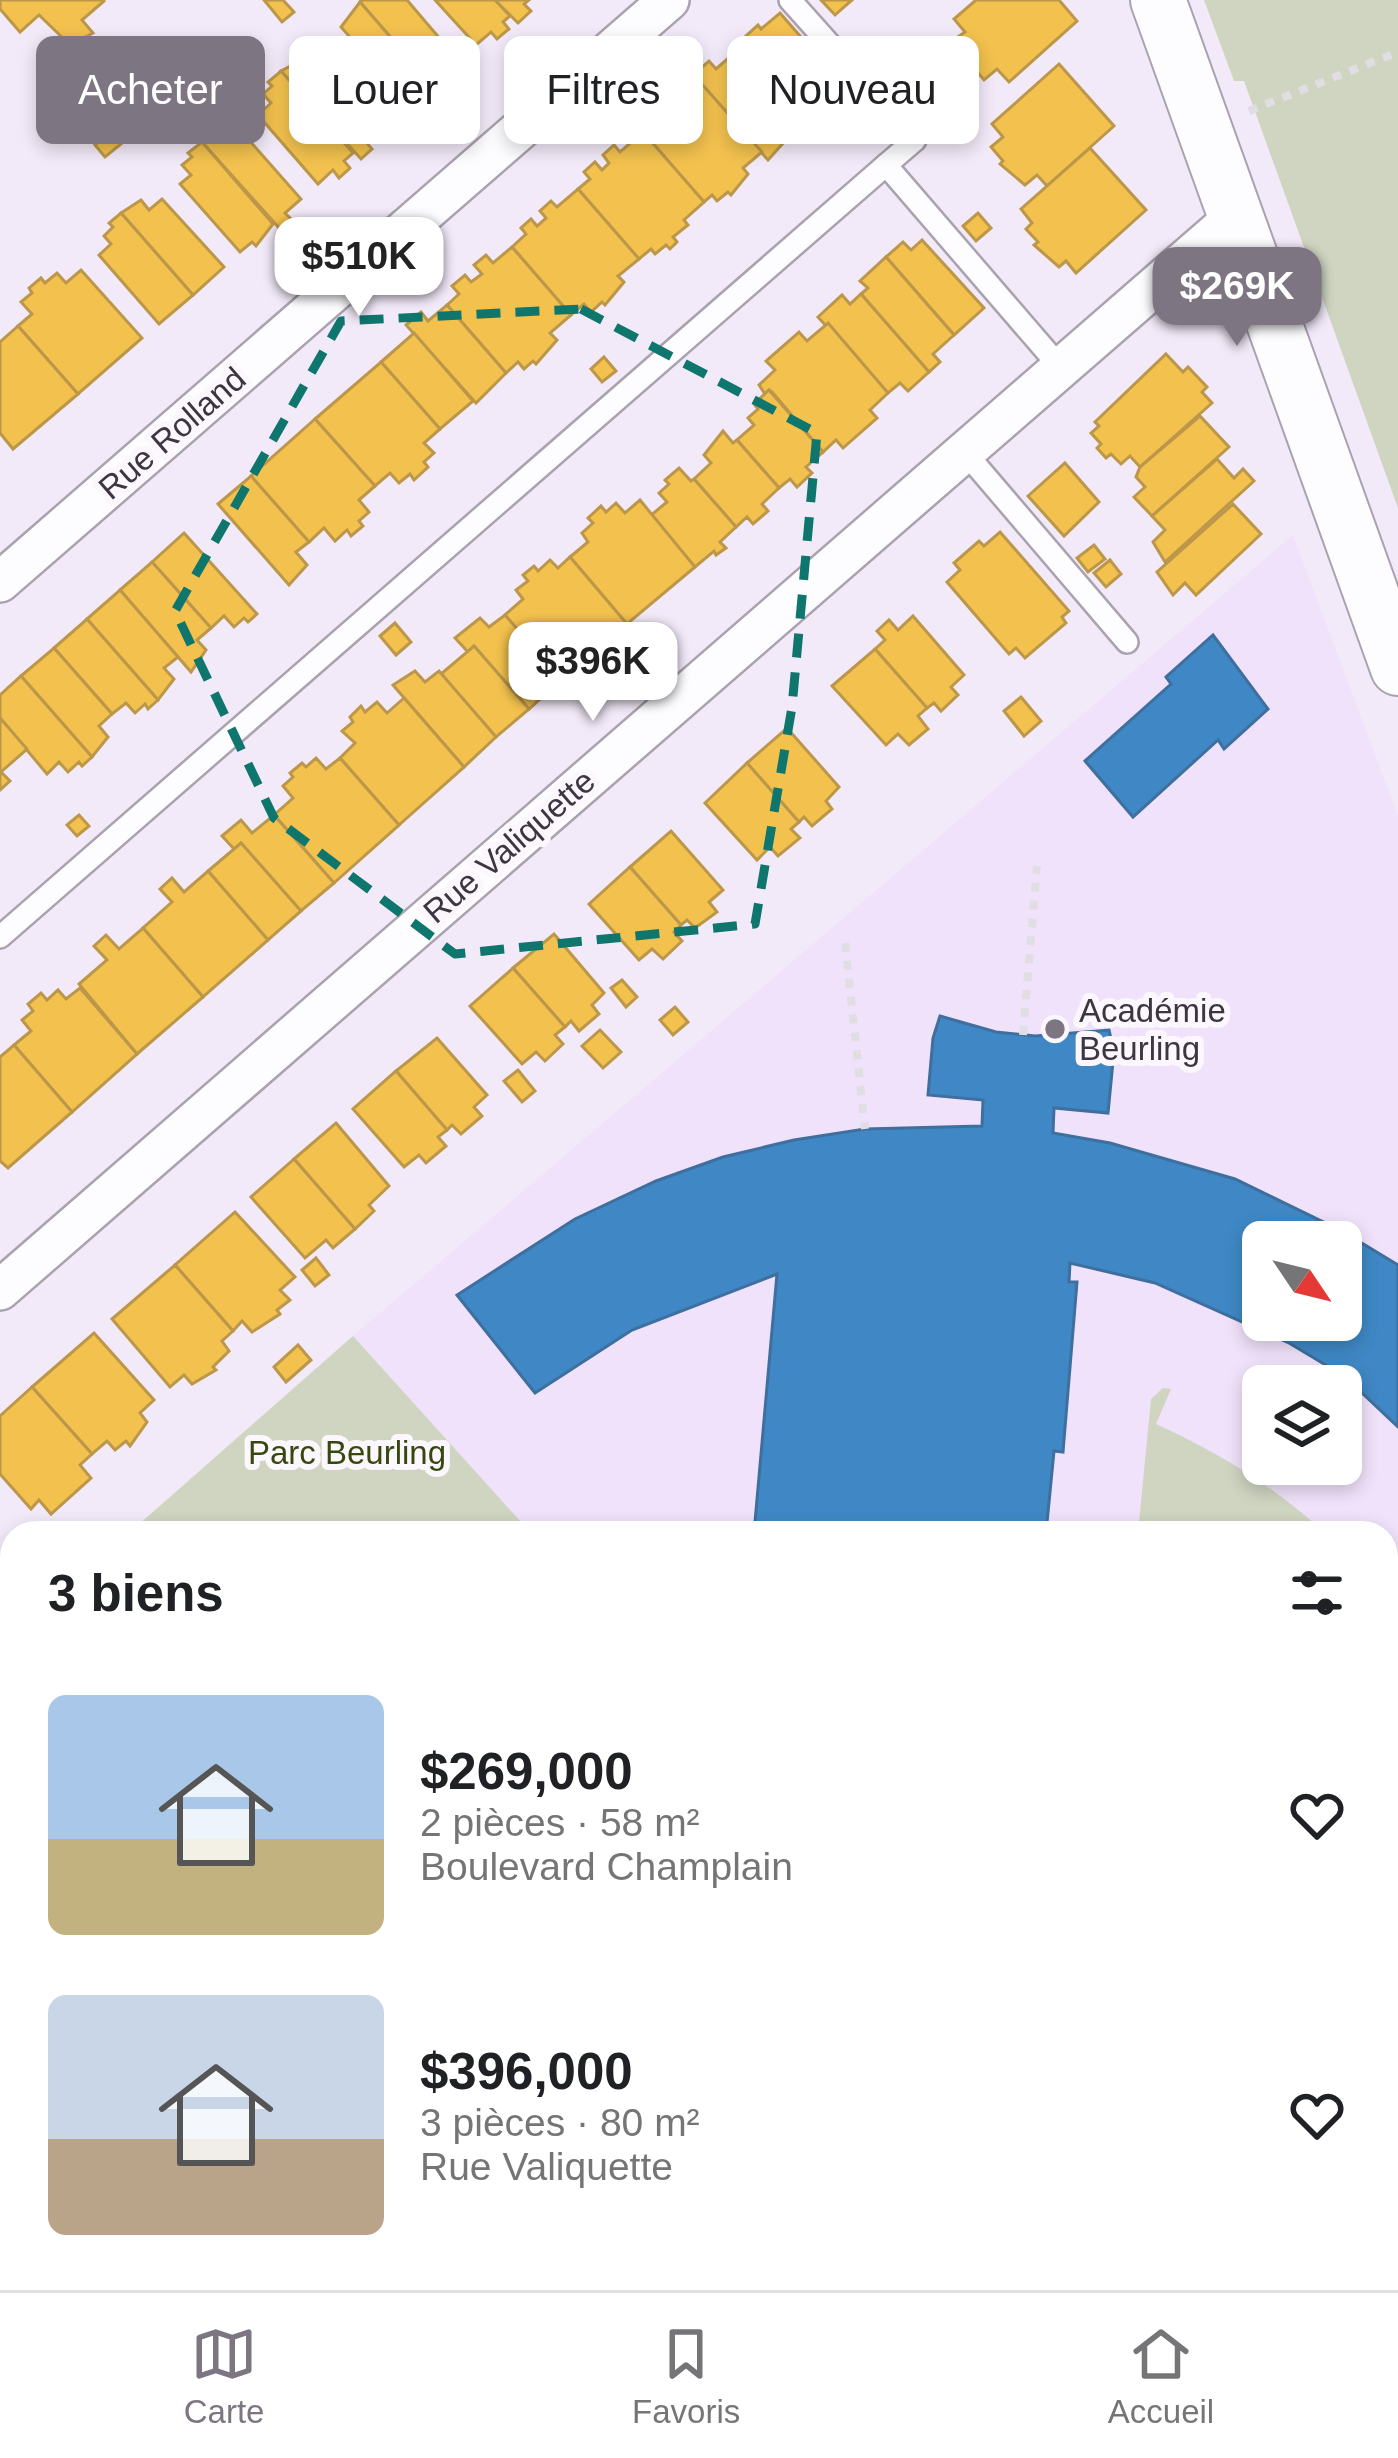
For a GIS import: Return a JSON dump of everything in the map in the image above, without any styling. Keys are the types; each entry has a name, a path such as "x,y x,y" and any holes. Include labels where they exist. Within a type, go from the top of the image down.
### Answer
{"main road":[{"path":"1158,0 1398,668"}],"street":[{"name":"Rue Rolland","path":"0,582 669,0"},
{"name":"Rue Valiquette","path":"0,1290 1237,215"}],"lane":[{"path":"0,937 915,140 790,0"},
{"path":"886,166 1060,368"},
{"path":"964,450 1127,642"}],"path":[{"path":"1247,112 1398,52"},
{"path":"1023,1035 1037,866"},
{"path":"845,943 866,1129"}],"highlighted area":[{"path":"581,309 817,433 792,707 755,924 455,954 274,818 175,611 341,321"}],"shaded area":[{"name":"Académie Beurling","path":"1293,535 1398,816 1398,1521 520,1521 353,1336"}],"green space":[{"path":"1204,0 1398,0 1398,508 1244,81 1234,81"},
{"name":"Parc Beurling","path":"353,1336 520,1521 143,1521"},
{"path":"1163,1388 1171,1389 1156,1424 1242,1470 1242,1485 1264,1485 1311,1521 1139,1521 1151,1399"}],"building: Logements":[{"path":"0,0 104,0 82,20 93,33 87,36 61,36 39,15 20,32 0,9"},
{"path":"264,0 283,0 294,12 282,22"},
{"path":"407,0 438,36 389,36 360,2"},
{"path":"435,0 495,0 510,16 503,22 509,29 497,39 491,32 480,42 480,36 468,36"},
{"path":"495,0 529,0 524,4 531,11 518,23"},
{"path":"821,0 852,0 835,15"},
{"path":"976,0 1059,0 1077,21 1009,82 997,69 984,80 979,74 979,36 959,36 965,32 954,19"},
{"path":"360,2 389,36 349,36 341,27"},
{"path":"780,13 800,36 746,36 758,25 761,29"},
{"path":"727,59 727,114 703,86 703,66 709,61 716,69"},
{"path":"1059,64 1114,126 1047,186 1037,175 1025,185 1000,164 1003,161 991,147 1003,137 992,124"},
{"path":"281,71 289,80 289,144 345,144 353,153 344,161 350,168 339,178 333,170 318,184 265,123 265,109 271,103 265,96 272,86 268,82"},
{"path":"703,85 727,112 727,144 755,144 762,152 743,168 748,174 731,195 728,192 717,201 712,195 704,202 653,144 703,144"},
{"path":"96,144 121,144 105,157"},
{"path":"204,144 252,144 301,199 285,213 292,220 281,230"},
{"path":"204,144 273,224 256,246 252,242 240,252 180,184 191,175 182,165 192,157 188,153"},
{"path":"347,144 368,144 372,149 361,159"},
{"path":"629,144 653,144 704,202 684,220 688,225 673,237 677,242 670,249 666,245 655,254 651,249 639,259 578,189 590,179 584,172 595,162 602,170 609,163 603,155 614,145 620,152"},
{"path":"754,144 782,144 768,160"},
{"path":"1090,148 1146,210 1076,273 1066,261 1059,267 1034,245 1038,242 1026,229 1032,223 1021,209"},
{"path":"578,189 639,259 618,276 624,282 605,305 602,302 591,312 584,304 571,315 512,247 526,234 521,228 531,219 537,226 546,218 540,211 551,201 557,207"},
{"path":"162,199 224,267 193,295 121,213 141,200 149,210"},
{"path":"121,213 193,295 159,324 99,255 111,244 104,236 113,227 109,223"},
{"path":"978,213 991,228 976,241 963,226"},
{"path":"922,240 984,308 954,335 886,257 903,242 911,250"},
{"path":"512,247 571,315 550,333 557,340 536,364 533,361 524,369 518,362 506,373 447,305 459,294 452,286 465,275 471,282 482,274 474,265 486,255 493,263"},
{"path":"886,257 954,335 933,354 940,362 929,372 861,294 868,288 860,281"},
{"path":"81,270 142,338 78,394 18,326 32,314 21,302 32,293 29,288 57,273 66,283"},
{"path":"861,294 929,372 908,391 900,383 888,393 818,317 842,295 850,304"},
{"path":"447,305 506,373 476,403 406,325 421,312 428,321"},
{"path":"828,323 888,393 870,410 877,418 843,448 836,440 823,452 772,392 765,394 759,385 775,370 766,361 799,332 807,341"},
{"path":"18,326 78,394 13,449 0,433 0,342"},
{"path":"414,333 473,401 440,429 381,362"},
{"path":"1166,354 1183,372 1188,367 1207,387 1202,392 1212,403 1140,467 1130,456 1121,464 1111,454 1106,458 1091,433 1099,426 1095,422"},
{"path":"604,357 616,371 602,382 591,369"},
{"path":"381,362 440,429 424,443 434,453 414,480 410,474 399,483 390,473 375,486 315,419"},
{"path":"769,390 823,452 806,467 812,473 797,487 790,479 779,488 737,440 754,425 748,418 758,409 754,404"},
{"path":"1200,416 1229,447 1152,516 1134,497 1145,487 1136,477 1140,467"},
{"path":"315,419 375,486 359,500 369,512 359,521 363,526 351,536 347,530 335,541 324,528 309,542 251,476"},
{"path":"723,431 733,443 737,440 779,488 762,504 768,511 753,524 747,517 736,527 694,479 711,463 704,455"},
{"path":"1217,459 1234,478 1243,469 1254,481 1165,562 1153,542 1165,530 1152,516"},
{"path":"1065,463 1099,502 1064,536 1028,496"},
{"path":"679,468 736,527 720,542 726,548 716,555 714,551 695,567 650,516 667,502 659,493"},
{"path":"251,476 309,542 296,552 307,565 289,585 218,504"},
{"path":"640,500 695,567 627,624 570,557 588,542 582,533 593,523 588,518 601,506 606,512 616,503 625,513"},
{"path":"1233,504 1261,534 1196,595 1185,583 1173,595 1157,572"},
{"path":"1000,532 1069,611 1062,617 1066,623 1025,658 1016,648 1009,654 947,582 960,570 954,563 979,541 984,546"},
{"path":"184,533 257,614 248,622 244,618 234,627 224,616 211,628 152,562"},
{"path":"1094,545 1105,559 1088,572 1077,558"},
{"path":"570,557 627,624 561,680 505,615 523,599 516,590 528,581 523,575 534,566 538,571 550,560 558,568"},
{"path":"1110,560 1121,574 1106,587 1094,573"},
{"path":"152,562 211,628 197,640 206,650 191,672 120,590"},
{"path":"120,590 178,657 164,668 174,679 158,700 87,619"},
{"path":"505,615 561,680 529,709 474,646 468,652 455,638 480,618 489,627"},
{"path":"913,616 964,675 951,687 958,695 941,711 934,703 927,708 875,649 885,640 877,631 889,620 898,630"},
{"path":"87,619 158,700 148,709 145,704 135,713 126,703 112,714 54,648"},
{"path":"395,623 411,642 396,655 380,636"},
{"path":"474,646 529,709 496,737 441,674"},
{"path":"54,648 112,714 99,726 108,737 92,757 21,676"},
{"path":"875,649 927,708 918,716 928,729 909,745 898,734 886,745 832,686"},
{"path":"415,671 425,682 439,671 496,737 464,767 393,685"},
{"path":"21,676 92,757 82,766 79,762 68,772 59,762 47,774 0,718 0,695"},
{"path":"1021,697 1041,721 1024,736 1004,711"},
{"path":"404,698 464,767 399,825 340,758 355,743 342,731 361,706 365,712 377,702 387,713"},
{"path":"0,718 27,749 1,772 10,781 0,790"},
{"path":"787,728 839,787 826,801 832,809 812,826 804,817 799,822 747,763"},
{"path":"316,758 326,769 340,758 399,825 334,883 274,815 293,798 283,786 293,777 290,773"},
{"path":"747,763 799,822 791,829 800,838 778,856 770,847 757,860 705,803"},
{"path":"79,815 89,826 77,836 67,825"},
{"path":"274,815 334,883 301,911 241,843 234,849 222,836 241,820 252,833"},
{"path":"671,831 723,890 709,902 717,912 695,928 687,920 681,925 630,867"},
{"path":"241,843 301,911 268,940 208,871"},
{"path":"630,867 681,925 674,932 682,941 663,959 652,949 639,960 589,904"},
{"path":"208,871 268,940 203,997 143,928 172,902 160,889 172,878 184,892"},
{"path":"143,928 203,997 137,1054 79,984 107,960 94,946 106,935 119,949"},
{"path":"554,934 604,993 592,1005 599,1014 579,1031 571,1021 565,1027 513,968"},
{"path":"513,968 565,1027 555,1035 563,1044 545,1061 536,1052 522,1064 470,1006"},
{"path":"622,980 637,997 626,1007 611,988"},
{"path":"80,988 137,1054 72,1112 14,1045 31,1031 22,1020 33,1011 28,1004 41,993 47,1000 58,990 66,999"},
{"path":"675,1007 688,1022 673,1035 660,1020"},
{"path":"600,1030 621,1052 603,1068 582,1046"},
{"path":"437,1038 487,1095 474,1107 482,1116 461,1134 452,1125 447,1130 396,1071"},
{"path":"14,1045 72,1112 8,1168 0,1161 0,1057"},
{"path":"518,1070 535,1091 522,1102 504,1081"},
{"path":"396,1071 447,1130 438,1137 446,1146 426,1163 419,1155 404,1167 353,1109"},
{"path":"336,1123 389,1186 369,1205 374,1211 355,1229 294,1159"},
{"path":"294,1159 355,1229 333,1248 326,1240 305,1258 251,1197"},
{"path":"235,1212 295,1277 280,1290 290,1300 277,1310 280,1314 252,1332 242,1321 233,1331 175,1265"},
{"path":"316,1258 329,1275 315,1286 302,1270"},
{"path":"175,1265 233,1331 222,1341 229,1351 213,1367 216,1370 192,1384 184,1375 170,1387 112,1319"},
{"path":"94,1333 154,1400 140,1413 147,1422 130,1446 126,1441 115,1450 107,1441 92,1454 32,1387"},
{"path":"298,1345 311,1360 286,1382 274,1367"},
{"path":"32,1387 92,1454 80,1465 91,1478 51,1514 39,1500 31,1509 0,1474 0,1416"}],"building: Écoles":[{"path":"1213,635 1268,709 1224,749 1218,740 1133,817 1085,761 1171,684 1166,677"},
{"path":"940,1016 996,1032 1035,1036 1109,1030 1114,1051 1108,1113 1054,1108 1053,1133 1110,1143 1235,1179 1321,1221 1242,1221 1242,1322 1155,1283 1070,1263 1069,1282 1077,1282 1063,1452 1054,1451 1047,1521 755,1521 777,1274 632,1330 535,1393 457,1295 575,1219 656,1181 723,1157 794,1140 865,1129 982,1126 983,1100 928,1095 933,1038"},
{"path":"1362,1243 1398,1265 1398,1427 1362,1393 1362,1365 1326,1365 1285,1341 1362,1341"}],"place":[{"name":"Académie Beurling","path":"1055,1029"}]}
